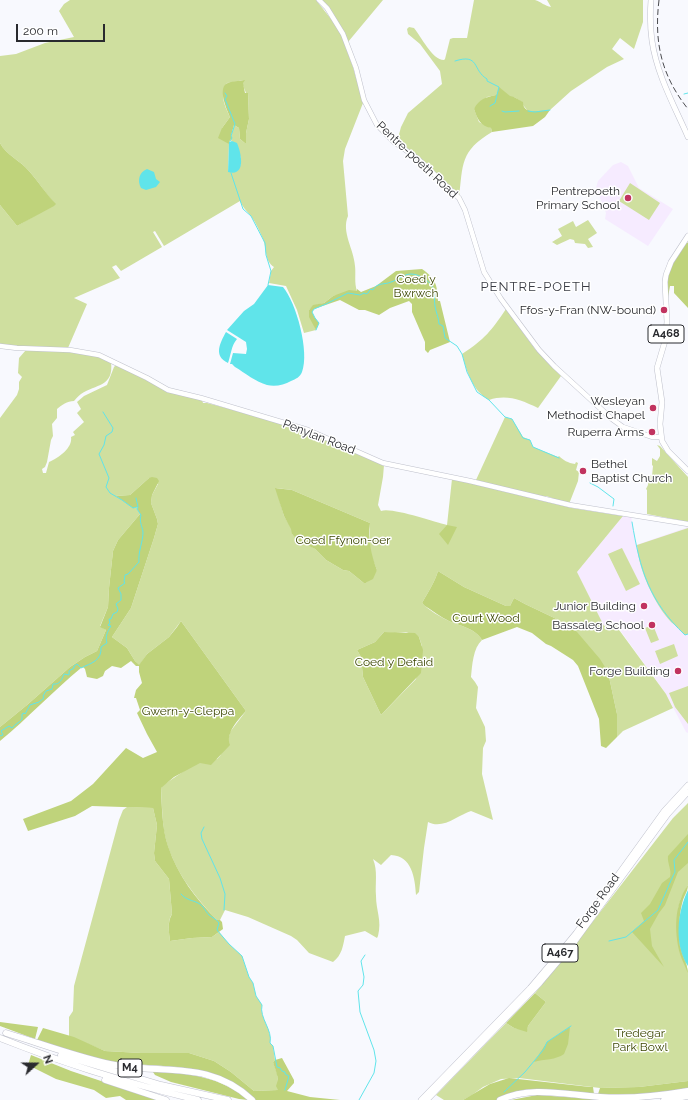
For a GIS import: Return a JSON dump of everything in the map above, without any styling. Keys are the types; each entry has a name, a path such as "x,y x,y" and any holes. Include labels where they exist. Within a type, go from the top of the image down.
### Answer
{"highway":[{"name":"M4","path":"3,1032 70,1058 122,1074 228,1100"},
{"name":"M4","path":"3,1032 105,1063 132,1068 196,1072 211,1075 237,1088 252,1100"},
{"name":"M4","path":"0,1038 52,1062 166,1100"},
{"name":"M4","path":"0,1038 38,1053 106,1076 146,1088 198,1100"},
{"path":"500,1100 521,1093 540,1092 625,1098 688,1091"},
{"path":"664,1100 688,1096"}],"main road":[{"path":"651,0 650,26 655,57 662,78 688,137"},
{"name":"A468","path":"661,437 660,424 662,402 657,368 665,341 667,322 665,282 671,262 688,236"},
{"path":"661,437 664,445 688,471"},
{"name":"Forge Road","path":"421,1100 530,988 576,933 664,811 688,785"},
{"name":"Forge Road","path":"427,1100 499,1027 569,949 668,814 688,792"}],"street":[{"name":"Pentre-poeth Road","path":"319,0 327,8 343,34 356,68 364,100 377,125 394,142 417,158 459,198 465,210 484,272 501,299 539,350 554,366 612,419 623,427 652,437 661,437"},
{"name":"Penylan Road","path":"0,346 70,350 99,355 147,378 168,390 201,398 308,430 383,463 477,482 570,505 688,524"}],"shaded area":[{"name":"Pentrepoeth Primary School","path":"621,162 628,166 639,188 673,209 648,246 605,219 606,213 596,188 598,181 613,165"},
{"name":"Bassaleg School","path":"623,516 631,516 636,545 688,527 688,733 686,732 666,694 615,623 604,626 577,572"}],"green space":[{"path":"70,0 316,0 331,19 340,32 353,67 363,103 345,149 343,161 348,216 346,228 354,260 357,291 333,296 324,303 313,306 309,310 316,330 304,333 297,310 286,286 269,283 271,271 274,267 267,258 263,239 258,228 240,201 164,246 155,231 153,232 162,247 121,271 116,265 112,267 120,278 74,298 87,304 68,348 12,346 0,344 0,205 17,226 55,204 29,171 6,151 0,143 0,56 16,54 45,43 74,37 59,11 64,4","holes":["244,80 242,83 246,93 248,93 249,119 246,133 246,144 240,139 239,128 234,125 230,140 238,147 241,164 237,171 228,172 229,144 222,128 230,117 226,109 223,92 227,83"]},
{"path":"321,0 383,0 348,42"},
{"path":"474,0 535,0 551,7 547,0 643,0 643,22 634,49 620,38 612,49 624,59 607,67 571,91 550,110 535,112 528,111 522,102 514,97 510,97 499,88 496,95 487,97 474,109 479,122 491,128 492,132 474,146 465,159 461,176 459,198 397,142 401,127 408,113 442,84 440,71 420,44 408,34 407,29 409,27 414,28 431,52 435,56 444,60 450,39 467,38"},
{"path":"245,80 243,83 245,93 248,93 249,119 246,133 246,144 240,139 239,128 234,125 231,136 232,138 229,144 218,138 222,128 230,117 223,95 224,87 230,82"},
{"path":"499,87 510,96 523,102 526,109 529,111 550,110 545,117 533,126 492,132 491,128 487,127 480,121 474,109 483,99 496,95"},
{"path":"0,143 6,151 29,171 56,204 17,226 0,205"},
{"path":"630,183 660,203 649,220 619,201"},
{"path":"588,220 597,233 588,239 593,247 588,248 585,244 575,243 574,240 570,239 557,245 552,242 562,236 558,229 573,221 576,227"},
{"path":"685,241 688,243 688,308 674,293 674,286 670,286 667,303 666,275"},
{"name":"Coed y Bwrwch","path":"422,269 435,282 438,301 440,301 450,342 430,350 428,353 425,350 425,342 412,312 412,304 409,301 390,308 379,315 365,310 359,310 340,300 314,309 312,312 319,323 316,330 309,317 309,310 313,305 324,303 333,296 349,290 357,291 357,289 361,292 376,286 396,271"},
{"path":"506,309 535,349 561,376 538,408 508,398 496,398 489,400 474,386 466,367 462,354 487,334"},
{"path":"26,350 91,354 111,362 110,376 103,384 81,394 74,401 67,402 57,409 57,418 52,424 53,436 47,462 45,467 42,469 43,473 46,473 49,462 57,458 67,449 70,445 71,437 75,435 73,432 84,422 77,413 81,409 77,402 84,396 107,385 116,365 144,378 167,392 202,400 203,403 226,408 308,432 384,465 378,505 381,511 394,511 447,525 452,479 572,508 623,516 577,572 604,626 614,623 666,694 673,708 623,731 617,737 617,714 608,672 567,624 514,598 510,606 506,606 464,587 438,571 422,603 431,611 443,618 471,630 482,640 475,652 471,677 478,687 476,708 485,727 486,741 483,748 482,774 493,820 471,811 445,823 434,824 428,822 419,892 416,895 415,882 411,869 404,859 391,855 381,865 373,859 376,877 376,901 379,920 378,936 377,938 365,931 345,936 343,947 333,962 309,953 297,940 291,936 248,917 225,910 220,920 217,920 184,880 172,857 164,831 161,788 187,769 200,762 217,759 228,741 230,732 246,711 181,621 169,637 147,654 139,666 127,648 112,637 131,608 158,524 151,503 152,495 158,484 149,478 130,495 116,496 135,508 138,507 137,509 140,514 118,540 113,551 108,607 100,626 106,630 97,651 70,667 0,727 0,418 17,395 19,389 19,382 22,377 18,373 19,358","holes":["276,488 292,490 370,523 370,553 377,570 365,584 349,571 343,570 326,560 315,549 292,534 292,529 284,516","384,632 406,632 419,637 422,646 416,679 381,715 363,677 361,657 357,650 375,642"]},
{"path":"505,417 512,419 523,437 530,440 533,447 558,457 559,456 570,463 578,463 576,470 579,472 578,481 569,504 552,500 552,498 546,496 545,498 476,480"},
{"path":"657,445 660,446 688,477 688,522 647,514 646,489 649,475 652,476 652,458 657,461 660,456 660,449"},
{"name":"Gwern-y-Cleppa","path":"152,477 157,478 159,481 152,495 151,503 158,524 131,608 112,637 127,648 139,665 147,654 169,637 181,621 246,711 231,731 229,736 230,745 211,765 200,763 174,777 161,788 165,832 172,857 188,886 209,912 217,920 222,922 223,929 212,937 170,941 169,924 172,914 169,879 155,861 154,853 157,825 153,808 92,806 75,816 28,831 23,819 71,801 93,784 126,748 143,758 157,752 137,713 140,710 136,698 134,698 136,690 142,683 139,666 136,666 131,661 121,668 112,666 105,671 103,676 97,679 87,677 85,669 83,667 81,668 0,741 0,727 70,667 97,651 106,630 100,627 108,607 113,551 118,540 140,514 137,509 138,507 133,508 116,496 130,495"},
{"name":"Coed Ffynon-oer","path":"275,488 292,490 370,523 370,547 377,570 373,579 365,584 349,571 343,570 326,560 315,549 298,540 292,534 284,516"},
{"path":"447,525 457,527 448,545 439,534"},
{"path":"688,528 688,634 685,635 665,615 653,596 640,565 637,545"},
{"path":"622,548 640,584 626,591 608,554"},
{"name":"Court Wood","path":"438,571 464,587 506,606 510,606 514,598 567,624 577,632 600,659 608,672 617,714 617,737 606,748 601,746 599,719 578,666 573,660 546,644 532,633 517,627 482,640 471,630 453,623 425,606 422,603"},
{"path":"653,625 659,640 651,643 645,628"},
{"name":"Coed y Defaid","path":"384,632 415,633 419,637 423,650 421,673 381,715 363,677 361,657 357,650 375,642"},
{"path":"674,644 678,656 660,664 655,651"},
{"path":"688,686 688,724 675,707 669,693"},
{"name":"Tredegar Park Bowl","path":"688,803 688,885 681,898 678,909 688,974 688,1081 639,1087 600,1088 519,1078 501,1079 483,1087 463,1100 444,1100 436,1095 506,1023 514,1028 527,1030 528,1026 546,1002 535,993 580,938 673,818"},
{"path":"127,807 153,808 157,825 154,853 155,861 169,879 172,914 169,924 170,941 212,937 219,932 242,956 249,977 253,983 256,996 262,1005 262,1014 270,1033 270,1043 273,1046 275,1060 273,1062 277,1073 278,1090 254,1091 231,1072 214,1061 189,1053 105,1051 69,1036 69,1017 73,1011 74,986 119,820 123,810"},
{"path":"688,834 688,863 678,872 665,905 650,929 652,946 664,967 632,932 644,921 641,913 650,904 662,883 670,877 668,856"},
{"path":"688,885 681,908 679,940 688,974 678,945 676,918 680,901"},
{"path":"535,993 546,1002 528,1026 527,1032 514,1028 506,1023"},
{"path":"0,1022 38,1027 35,1039 0,1026"},
{"path":"570,1027 568,1044 564,1054 554,1058 534,1062 547,1042"},
{"path":"43,1028 74,1037 105,1051 189,1053 214,1061 231,1072 254,1091 278,1090 276,1086 277,1077 273,1062 282,1058 294,1080 294,1083 287,1091 310,1097 340,1100 256,1100 239,1086 221,1077 202,1071 102,1060 37,1040"},
{"path":"31,1055 71,1071 158,1100 126,1100 120,1096 106,1098 94,1090 56,1079 28,1065"},
{"path":"153,1072 179,1073 203,1077 226,1086 248,1100 171,1082 155,1075"},
{"path":"509,1078 593,1087 594,1094 536,1089 523,1090 496,1100 463,1100 490,1084"},
{"path":"688,1081 688,1088 653,1094 598,1094 600,1088 639,1087"},
{"path":"537,1095 595,1099 595,1100 511,1100"}],"water":[{"path":"232,141 237,143 241,157 240,167 238,171 234,173 228,172 229,142"},
{"path":"147,169 154,172 156,179 160,182 156,187 146,190 141,188 139,180 142,172"},
{"path":"268,285 283,287 288,294 297,315 303,340 304,352 304,363 300,375 296,379 276,386 270,386 259,382 230,364 233,353 246,354 247,349 246,342 227,330 244,311 254,304"},
{"path":"226,332 237,339 232,348 228,363 223,360 219,353 220,345"},
{"path":"688,890 688,966 684,958 679,939 679,918"}],"waterway":[{"path":"455,61 463,59 472,61 487,81 499,87 495,103 490,106"},
{"path":"225,93 227,96 225,99 235,124 230,141"},
{"path":"684,94 688,93"},
{"path":"528,111 535,112 550,110"},
{"path":"502,111 519,111"},
{"path":"231,173 243,209 251,216 265,243 266,255 271,271 268,285"},
{"path":"316,330 319,323 312,312 314,309 348,293 360,295 364,293 366,294 371,289 373,290 379,285 389,283 406,275 414,274 422,277 433,288 439,324 443,326 445,338 457,346 462,354 467,372 477,392 489,400 505,417 512,419 523,438 530,440 533,447 559,458"},
{"path":"103,412 113,428 112,432 106,436 104,445 99,454 109,478 106,487 110,493 133,508 137,507"},
{"path":"590,483 614,499 613,506"},
{"path":"0,736 3,735 1,731 9,726 12,728 22,719 22,714 25,714 30,705 39,702 44,698 43,696 46,691 52,689 53,684 59,683 64,674 69,675 69,671 74,668 74,666 77,664 81,668 95,661 100,655 101,647 107,643 107,634 111,626 108,625 110,623 109,619 111,619 113,614 117,612 118,609 116,604 121,600 121,594 118,588 125,583 125,575 128,574 139,562 143,532 140,522 141,515 137,509 136,498"},
{"path":"632,522 639,555 648,584 663,610 685,635 688,634"},
{"path":"204,827 201,833 202,839 220,878 225,894 224,910"},
{"path":"609,941 626,937 658,910 675,872 674,860 688,842"},
{"path":"181,894 187,899 200,904 209,915 219,923 217,930 242,956 249,977 253,983 256,996 262,1005 262,1015 270,1033 270,1043 273,1046 277,1067 289,1076 285,1090"},
{"path":"359,1100 374,1073 376,1061 374,1050 360,1012 358,991 363,985 364,977 361,961 365,955"},
{"path":"504,1092 525,1072 544,1049 547,1042 571,1026"}],"railway":[{"path":"659,0 658,30 662,58 671,84 688,109"}],"place":[{"name":"Pentrepoeth Primary School","path":"628,198"},
{"name":"Ffos-y-Fran (NW-bound)","path":"664,310"},
{"name":"Wesleyan Methodist Chapel","path":"653,408"},
{"name":"Ruperra Arms","path":"652,432"},
{"name":"Bethel Baptist Church","path":"583,471"},
{"name":"Junior Building","path":"644,606"},
{"name":"Bassaleg School","path":"652,625"},
{"name":"Forge Building","path":"678,671"}],"district":[{"name":"PENTRE-POETH","path":"536,287"}]}
